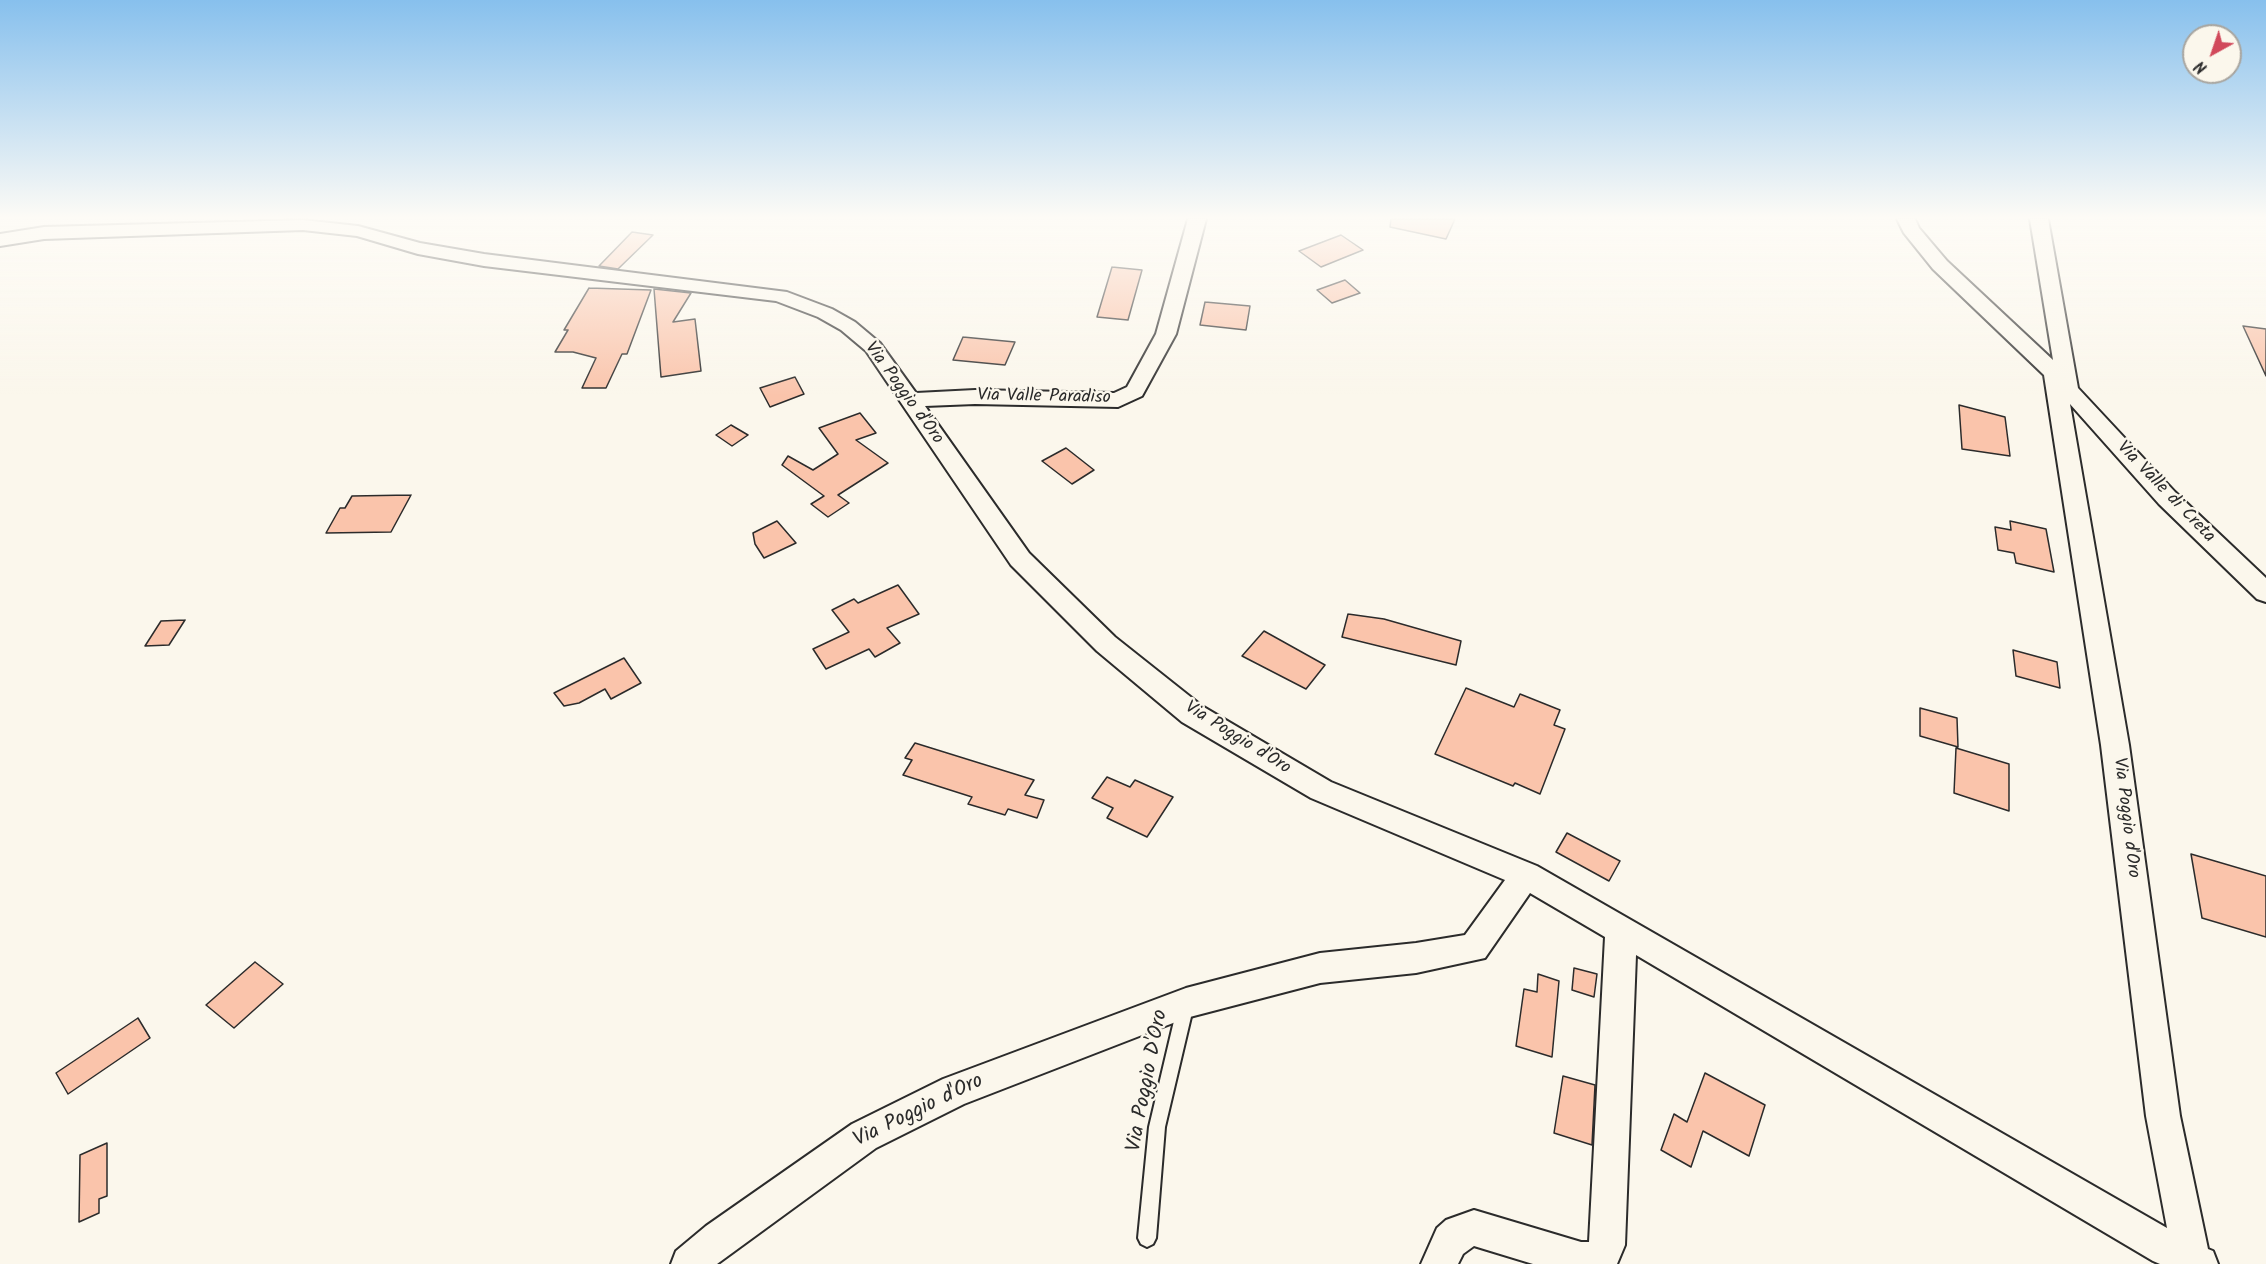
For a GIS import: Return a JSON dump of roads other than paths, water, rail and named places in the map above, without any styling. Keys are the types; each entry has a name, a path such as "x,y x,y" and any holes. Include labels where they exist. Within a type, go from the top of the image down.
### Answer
{"street":[{"name":"Via Poggio d'Oro","path":"632,278 780,296 804,303 848,326 873,347 1020,559 1106,644 1192,714 1321,790 1526,875 2184,1259"},
{"name":"Via Valle Paradiso","path":"910,400 975,397 1118,400 1135,391 1166,334 1181,278"},
{"name":"Via Valle di Creta","path":"1954,278 2032,350 2167,498 2266,593"},
{"path":"2047,278 2061,383"},
{"name":"Via Poggio d'Oro","path":"2061,383 2115,746 2184,1259"},
{"name":"Via Poggio d'Oro","path":"689,1264 718,1239 864,1136 955,1091 1186,1003 1320,968 1416,958 1474,948 1526,875"},
{"path":"1438,1264 1450,1241 1459,1233 1474,1228 1581,1260 1594,1260 1602,1256 1607,1245 1621,930"}],"lane":[{"name":"Via Poggio D'Oro","path":"1147,1238 1157,1127 1186,1003"}]}
